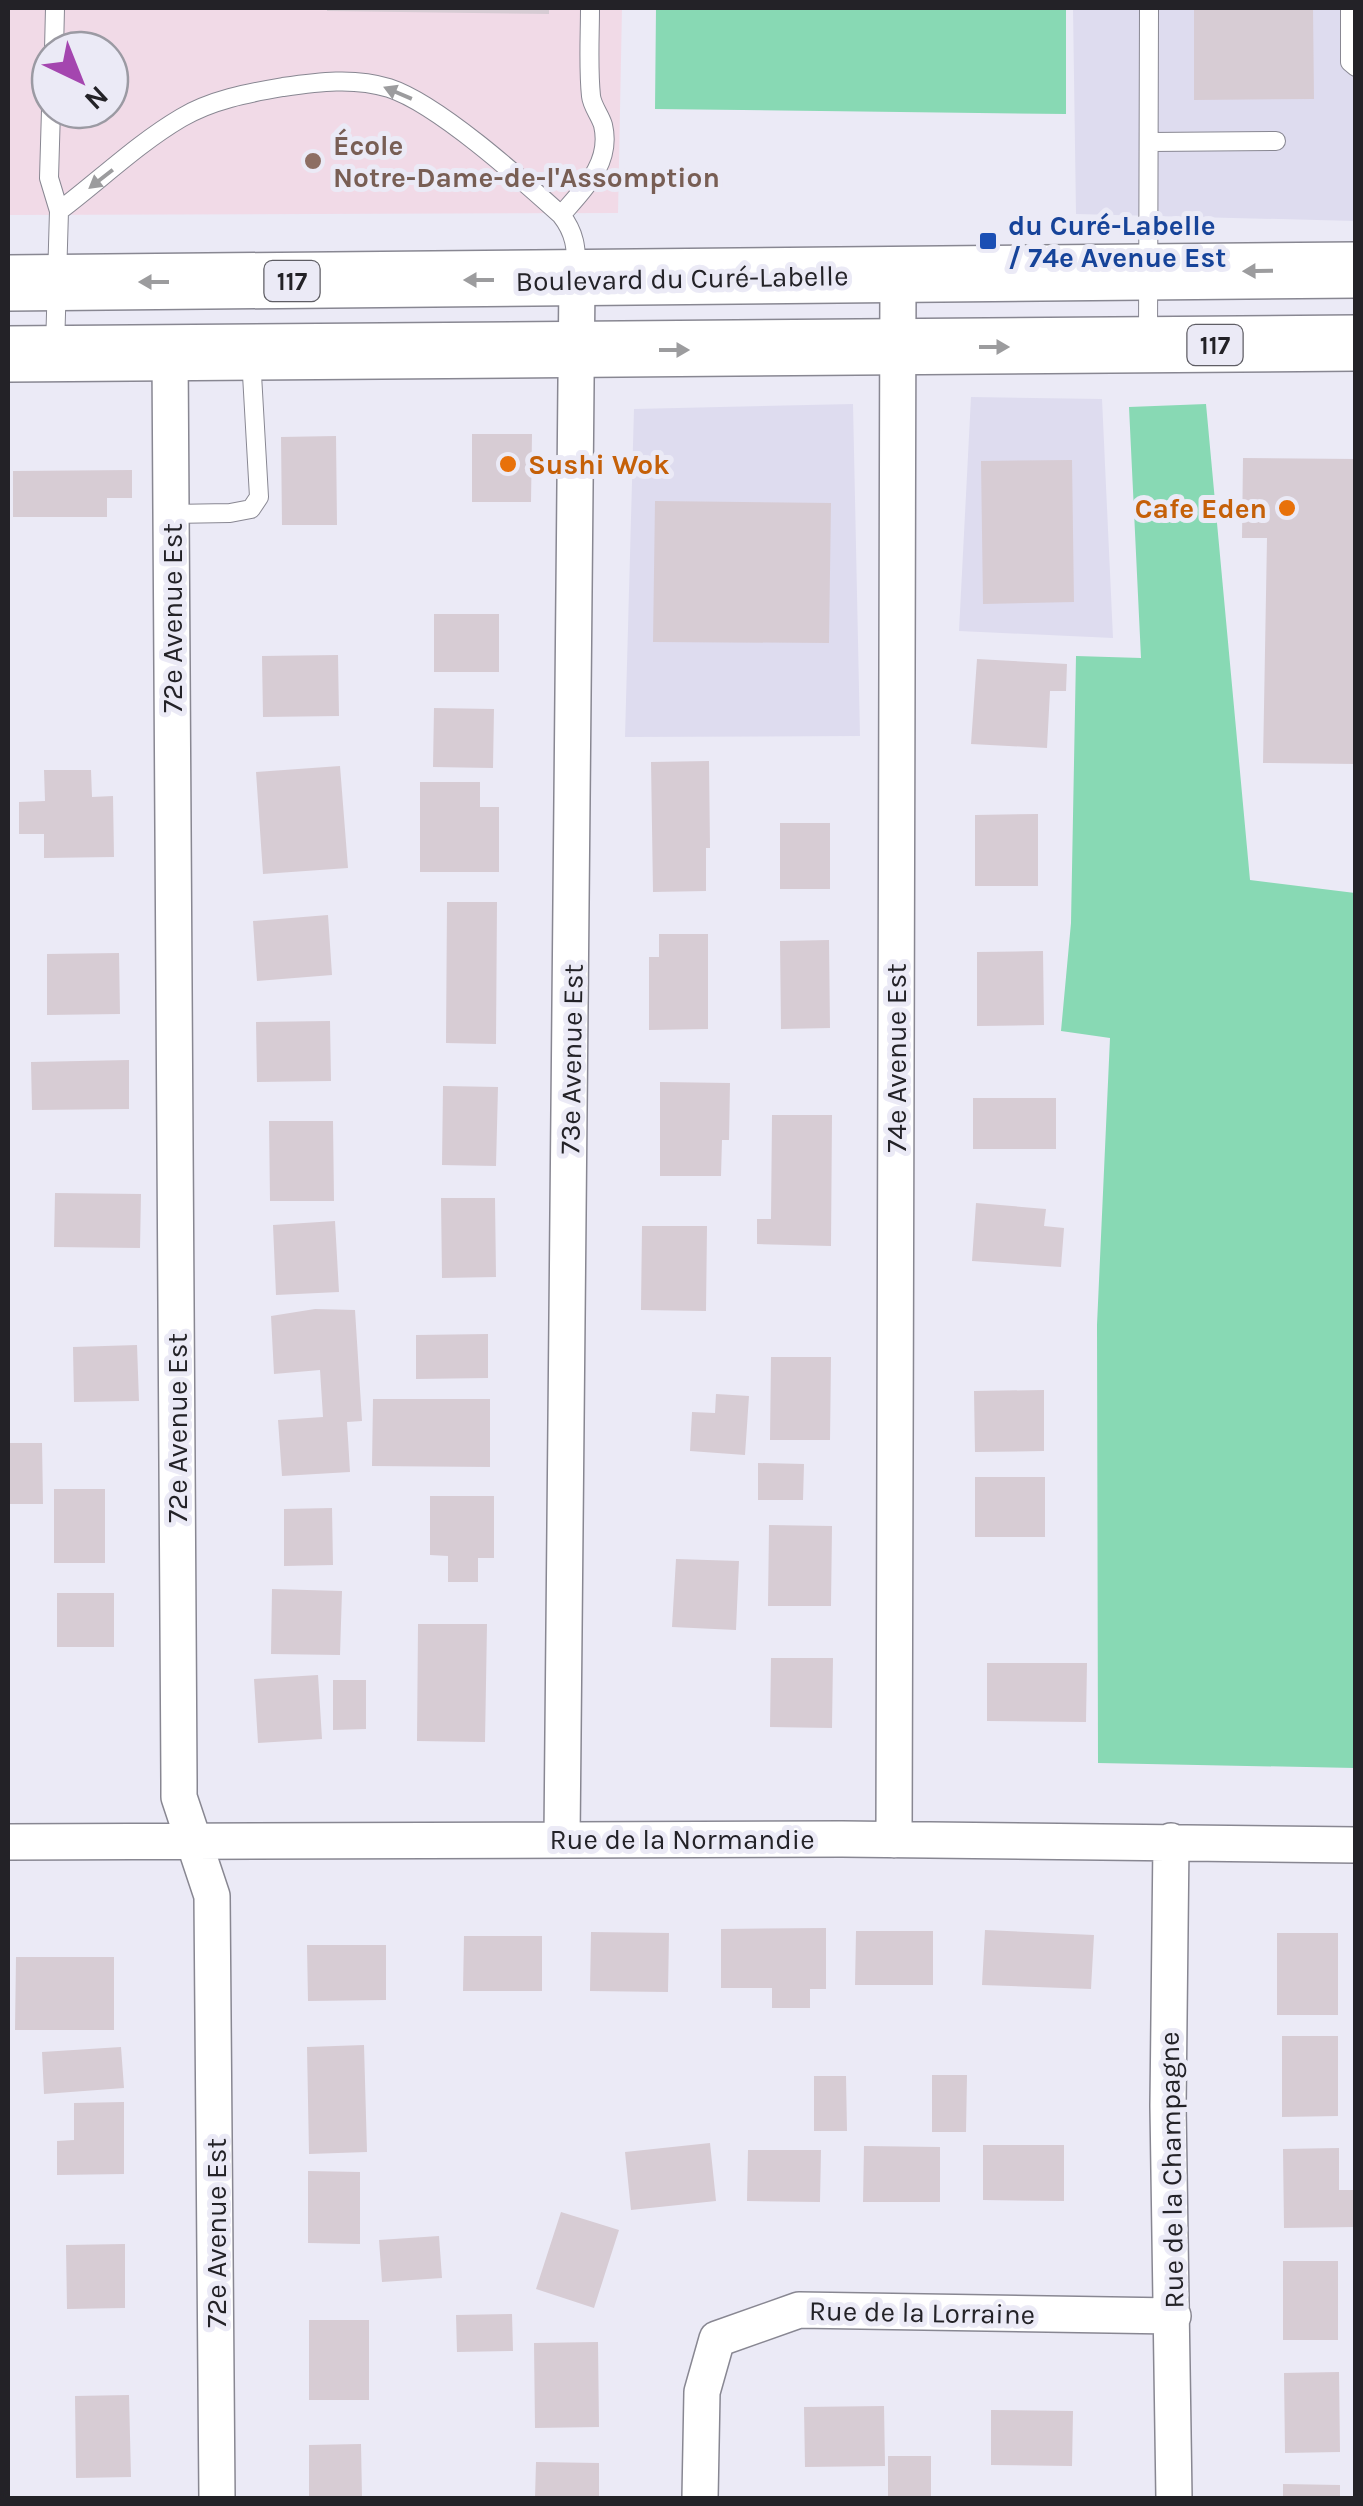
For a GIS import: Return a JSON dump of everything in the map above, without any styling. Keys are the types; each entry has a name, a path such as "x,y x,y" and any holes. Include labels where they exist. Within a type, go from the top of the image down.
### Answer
{"main road":[{"name":"Boulevard du Curé-Labelle","path":"32,283 1356,270"},
{"name":"117","path":"31,354 1356,344"}],"street":[{"name":"74e Avenue Est","path":"894,1840 898,276"},
{"name":"73e Avenue Est","path":"562,1838 577,279"},
{"name":"72e Avenue Est","path":"170,352 178,1781 179,1797 212,1896 218,2498"},
{"name":"Rue de la Normandie","path":"8,1842 562,1838 1356,1845"},
{"name":"Rue de la Champagne","path":"1171,1841 1168,2106 1174,2498"},
{"name":"Rue de la Lorraine","path":"700,2498 702,2392 717,2339 800,2310 1172,2316"}],"lane":[{"path":"562,215 593,178 601,164 604,146 603,124 591,100 590,8"},
{"path":"1148,346 1149,8"},
{"path":"1350,8 1350,62 1356,67"},
{"path":"31,354 32,283 58,211 156,134 203,106 272,89 342,81 391,89 412,98 462,133 562,215 576,243 577,279"},
{"path":"50,130 48,178 58,211"},
{"path":"1150,142 1276,141"},
{"path":"171,514 251,509 259,497 251,352"}],"shaded area":[{"name":"École Notre-Dame-de-l'Assomption","path":"8,8 622,8 618,213 8,215"},
{"path":"1073,8 1355,8 1355,221 1076,214"},
{"path":"971,397 1102,399 1113,638 959,631"},
{"path":"853,404 860,736 625,737 634,409"}],"green space":[{"path":"656,8 1066,8 1066,114 655,109"},
{"path":"1206,404 1250,880 1355,893 1355,1768 1098,1763 1097,1325 1110,1038 1061,1031 1071,923 1076,656 1141,658 1129,407"}],"building":[{"path":"549,8 549,14 327,11"},
{"path":"1194,8 1313,8 1314,99 1194,100"},
{"path":"472,434 532,434 531,502 472,502"},
{"path":"336,436 337,525 282,525 281,437"},
{"path":"1243,458 1356,459 1356,764 1263,763 1267,538 1242,538"},
{"path":"1072,460 1074,602 983,604 981,461"},
{"path":"132,470 132,498 107,498 107,517 13,517 13,471"},
{"path":"655,501 831,503 829,643 653,642"},
{"path":"434,614 499,614 499,672 434,672"},
{"path":"338,655 339,716 263,717 262,656"},
{"path":"977,659 1067,664 1066,691 1050,691 1047,748 971,744"},
{"path":"434,708 494,709 493,768 433,767"},
{"path":"709,761 710,848 706,848 706,891 653,892 651,762"},
{"path":"340,766 348,868 263,874 256,772"},
{"path":"44,770 91,770 92,797 113,796 114,857 44,858 44,834 19,834 19,802 45,801"},
{"path":"420,782 480,782 480,807 499,807 499,872 420,872"},
{"path":"1038,814 1038,886 975,886 975,815"},
{"path":"780,823 830,823 830,889 780,889"},
{"path":"447,902 497,902 496,1044 446,1043"},
{"path":"328,915 332,975 257,981 253,921"},
{"path":"659,934 708,934 708,1029 649,1030 649,957 659,957"},
{"path":"829,940 830,1028 781,1029 780,941"},
{"path":"1043,951 1044,1025 977,1026 977,952"},
{"path":"119,953 120,1014 47,1015 47,954"},
{"path":"330,1021 331,1081 257,1082 256,1022"},
{"path":"129,1060 129,1109 32,1110 31,1062"},
{"path":"660,1082 730,1083 729,1140 722,1140 721,1176 660,1176"},
{"path":"443,1086 498,1087 496,1166 442,1165"},
{"path":"973,1098 1056,1098 1056,1149 973,1149"},
{"path":"772,1115 832,1115 831,1246 757,1244 757,1219 771,1219"},
{"path":"269,1121 333,1121 334,1201 270,1201"},
{"path":"55,1193 141,1194 140,1248 54,1247"},
{"path":"441,1198 495,1198 496,1277 442,1278"},
{"path":"976,1203 1046,1209 1044,1226 1064,1228 1061,1267 972,1261"},
{"path":"335,1221 339,1292 276,1295 273,1225"},
{"path":"642,1226 707,1226 706,1311 641,1310"},
{"path":"315,1309 355,1310 362,1421 347,1422 350,1472 282,1476 278,1420 323,1417 320,1370 274,1374 271,1316"},
{"path":"488,1334 488,1378 416,1379 416,1335"},
{"path":"137,1345 139,1401 74,1402 73,1347"},
{"path":"771,1357 831,1357 830,1440 770,1440"},
{"path":"1044,1390 1044,1451 975,1452 974,1391"},
{"path":"716,1394 749,1396 745,1455 690,1451 692,1412 715,1413"},
{"path":"373,1399 490,1399 490,1467 372,1466"},
{"path":"8,1443 42,1443 43,1504 8,1504"},
{"path":"758,1463 804,1464 803,1500 758,1500"},
{"path":"975,1477 1045,1477 1045,1537 975,1537"},
{"path":"54,1489 105,1489 105,1563 54,1563"},
{"path":"430,1496 494,1496 494,1558 478,1558 478,1582 448,1582 448,1556 430,1555"},
{"path":"332,1508 333,1565 284,1566 284,1509"},
{"path":"769,1525 832,1526 831,1606 768,1606"},
{"path":"676,1559 739,1561 736,1630 672,1627"},
{"path":"272,1589 342,1591 340,1655 271,1654"},
{"path":"57,1593 114,1593 114,1647 57,1647"},
{"path":"418,1624 487,1624 485,1742 417,1741"},
{"path":"771,1658 833,1658 832,1728 770,1727"},
{"path":"987,1663 1087,1663 1086,1722 987,1721"},
{"path":"318,1675 322,1739 258,1743 254,1679"},
{"path":"333,1680 366,1680 366,1729 333,1730"},
{"path":"826,1928 826,1989 810,1989 810,2008 772,2008 772,1988 721,1988 721,1929"},
{"path":"985,1930 1094,1935 1091,1989 982,1985"},
{"path":"856,1931 933,1931 933,1985 855,1985"},
{"path":"591,1932 669,1933 668,1992 590,1991"},
{"path":"1277,1933 1338,1933 1338,2015 1277,2015"},
{"path":"464,1936 542,1936 542,1991 463,1991"},
{"path":"307,1945 386,1945 386,2000 308,2001"},
{"path":"16,1957 114,1957 114,2030 15,2030"},
{"path":"1282,2036 1338,2036 1338,2116 1282,2117"},
{"path":"364,2045 367,2152 309,2154 307,2047"},
{"path":"121,2047 124,2088 44,2094 42,2052"},
{"path":"932,2075 967,2075 966,2132 932,2132"},
{"path":"814,2076 846,2076 847,2131 814,2131"},
{"path":"124,2102 124,2174 57,2175 57,2141 74,2140 74,2103"},
{"path":"710,2143 716,2201 631,2210 625,2152"},
{"path":"983,2145 1064,2145 1064,2201 983,2200"},
{"path":"864,2146 940,2147 940,2202 863,2202"},
{"path":"1339,2148 1339,2190 1356,2190 1356,2227 1284,2228 1283,2149"},
{"path":"748,2150 821,2150 820,2202 747,2201"},
{"path":"308,2171 360,2172 360,2244 308,2243"},
{"path":"561,2212 619,2230 594,2308 536,2289"},
{"path":"439,2236 442,2278 382,2282 379,2240"},
{"path":"125,2244 125,2308 67,2309 66,2245"},
{"path":"1283,2261 1338,2261 1338,2340 1283,2340"},
{"path":"512,2314 513,2351 457,2352 456,2315"},
{"path":"309,2320 369,2320 369,2400 309,2400"},
{"path":"598,2342 599,2427 535,2428 534,2343"},
{"path":"1339,2372 1340,2452 1285,2453 1284,2373"},
{"path":"129,2395 131,2477 76,2478 75,2396"},
{"path":"884,2406 885,2466 805,2467 804,2407"},
{"path":"991,2410 1073,2411 1072,2466 991,2465"},
{"path":"361,2444 362,2498 309,2498 309,2445"},
{"path":"888,2456 931,2456 931,2498 888,2498"},
{"path":"536,2462 599,2463 599,2498 535,2498"},
{"path":"1283,2484 1340,2485 1340,2498 1283,2498"}],"place":[{"name":"École Notre-Dame-de-l'Assomption","path":"313,161"},
{"name":"du Curé-Labelle / 74e Avenue Est","path":"988,241"},
{"name":"Sushi Wok","path":"508,464"},
{"name":"Cafe Eden","path":"1287,508"}]}
